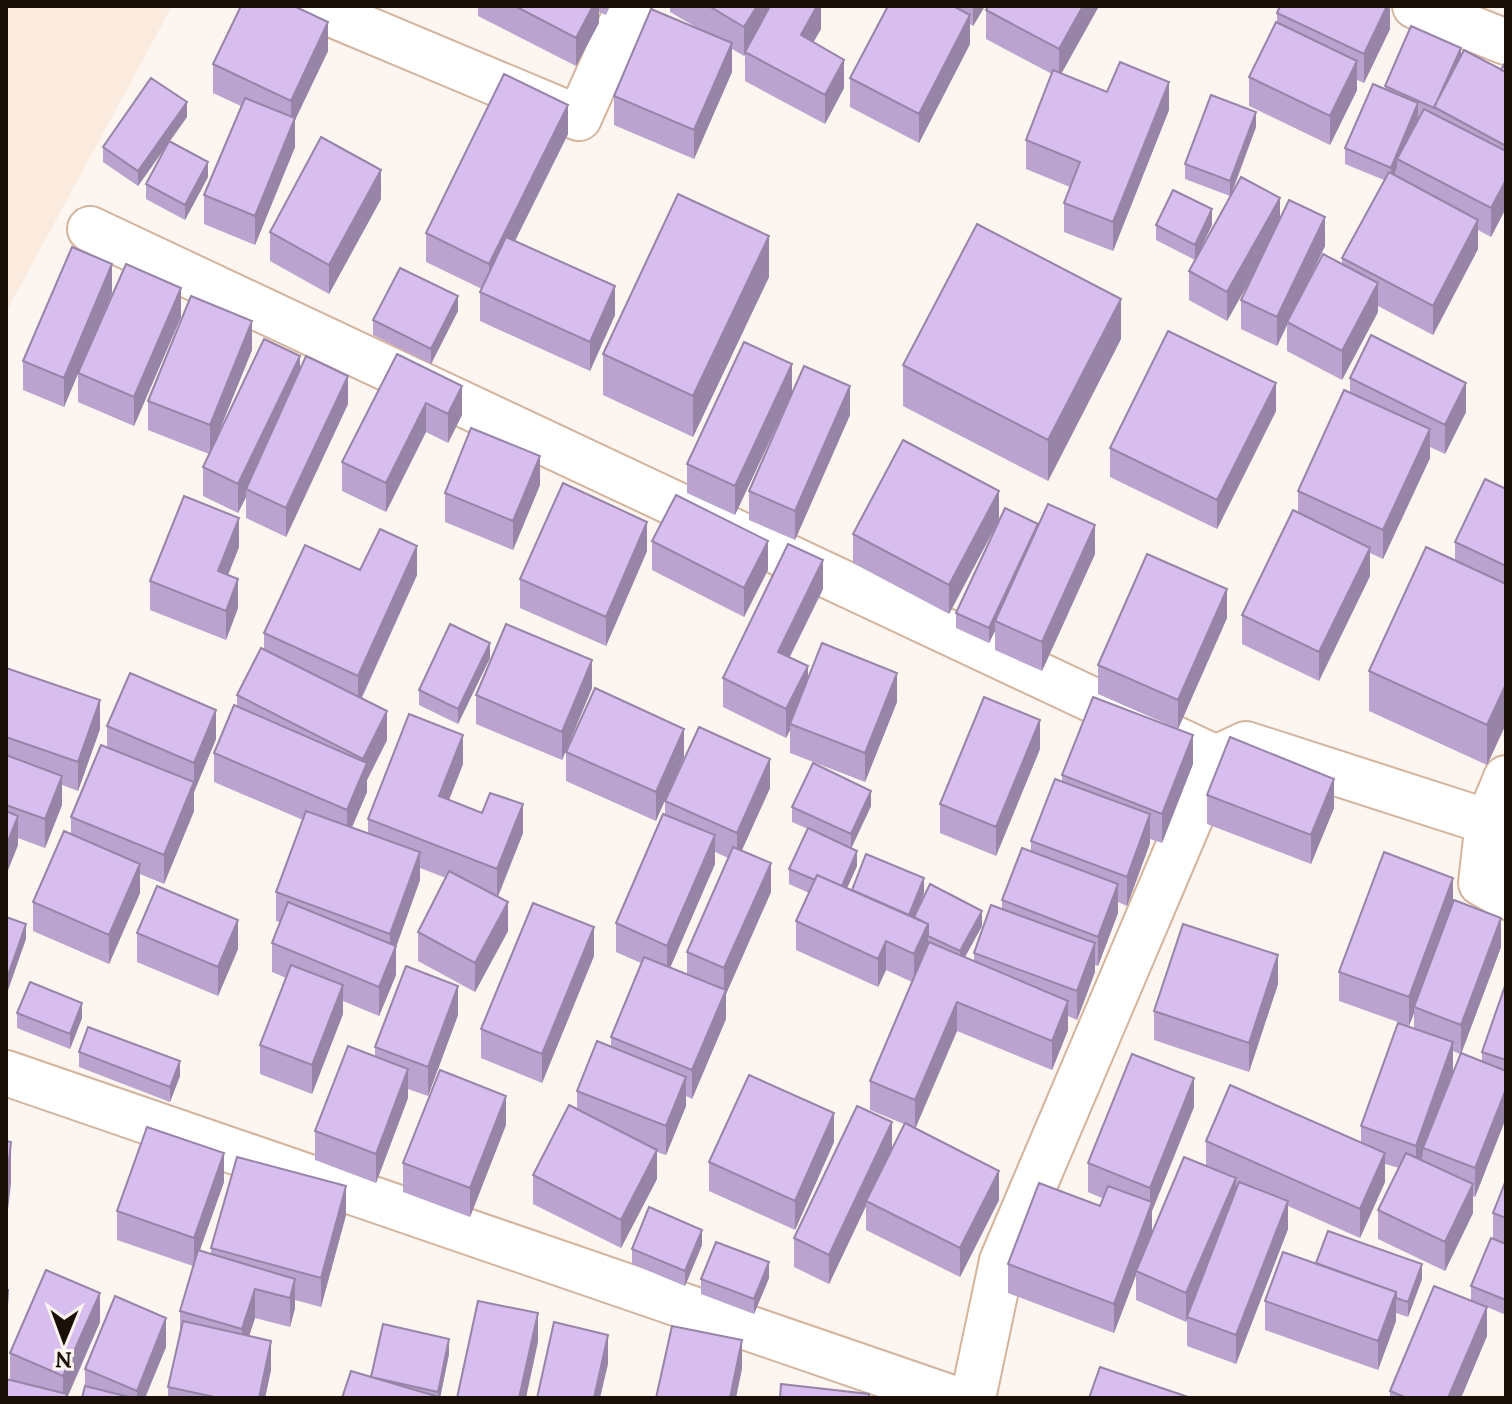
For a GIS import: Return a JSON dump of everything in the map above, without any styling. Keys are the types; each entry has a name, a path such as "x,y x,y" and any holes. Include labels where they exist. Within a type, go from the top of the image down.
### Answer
{"street":[{"path":"312,6 579,118 629,6"},
{"path":"1415,6 1506,42"},
{"path":"90,229 1216,758"},
{"path":"973,1398 1002,1261 1216,758 1246,744 1488,822"},
{"path":"1506,778 1488,822 1481,883 1506,897"},
{"path":"6,1073 952,1398"}],"shaded area":[{"path":"6,6 172,6 6,312"}],"building":[{"path":"241,6 294,6 328,22 291,101 213,64"},
{"path":"515,6 593,6 576,38"},
{"path":"709,6 757,6 744,27"},
{"path":"770,6 817,6 801,35 844,60 825,95 745,52"},
{"path":"888,6 953,6 970,15 919,114 850,78"},
{"path":"988,6 1083,6 1059,49 986,10"},
{"path":"1280,6 1387,6 1364,54 1277,13"},
{"path":"651,9 732,43 694,130 614,96"},
{"path":"1276,22 1357,61 1330,116 1249,77"},
{"path":"1411,26 1461,48 1434,108 1385,86"},
{"path":"1464,50 1506,72 1506,146 1434,107"},
{"path":"1120,62 1169,82 1113,222 1064,203 1080,162 1026,140 1053,70 1107,92"},
{"path":"504,74 568,105 489,264 426,233"},
{"path":"151,78 187,102 138,171 103,147"},
{"path":"1373,84 1418,103 1391,168 1345,148"},
{"path":"1211,95 1256,112 1230,181 1185,164"},
{"path":"245,98 295,118 255,216 204,195"},
{"path":"1424,109 1506,151 1506,180 1491,208 1397,159"},
{"path":"321,137 381,170 329,265 270,232"},
{"path":"169,141 208,162 185,205 146,184"},
{"path":"1389,172 1478,220 1433,306 1342,258"},
{"path":"1241,177 1280,198 1227,292 1189,271"},
{"path":"1173,190 1212,209 1195,245 1156,225"},
{"path":"678,194 769,236 693,396 603,354"},
{"path":"1289,200 1325,217 1277,317 1241,300"},
{"path":"977,224 1121,299 1048,440 903,365"},
{"path":"506,237 615,286 590,342 480,292"},
{"path":"72,247 112,264 64,378 23,361"},
{"path":"1323,254 1378,283 1342,351 1287,322"},
{"path":"126,264 181,288 134,397 78,373"},
{"path":"400,268 458,296 431,349 373,320"},
{"path":"191,296 252,321 210,425 148,401"},
{"path":"1168,331 1276,383 1217,500 1110,448"},
{"path":"1371,335 1466,383 1445,425 1350,378"},
{"path":"264,339 300,356 238,484 203,467"},
{"path":"744,342 792,364 735,486 687,464"},
{"path":"397,354 462,386 448,414 426,403 386,483 342,462"},
{"path":"306,356 348,376 286,508 246,489"},
{"path":"804,366 850,386 795,511 749,491"},
{"path":"1344,390 1430,429 1383,530 1298,491"},
{"path":"471,428 540,456 513,521 445,493"},
{"path":"903,440 999,491 949,585 853,534"},
{"path":"1485,479 1506,489 1506,566 1455,542"},
{"path":"563,483 647,522 606,617 520,579"},
{"path":"676,495 768,541 744,588 652,541"},
{"path":"184,496 239,518 218,571 238,579 226,611 150,581"},
{"path":"1048,504 1095,525 1042,642 995,621"},
{"path":"1005,508 1038,524 989,628 956,613"},
{"path":"1293,510 1370,548 1319,652 1242,615"},
{"path":"380,529 417,546 358,676 264,633 305,545 360,570"},
{"path":"788,544 823,560 778,652 808,666 786,709 723,678"},
{"path":"1426,547 1506,584 1506,684 1487,725 1369,671"},
{"path":"1147,554 1227,589 1178,700 1098,665"},
{"path":"450,624 490,643 458,709 419,690"},
{"path":"506,624 592,660 562,732 476,695"},
{"path":"822,643 897,673 865,753 790,724"},
{"path":"261,648 387,711 363,759 237,695"},
{"path":"6,668 100,700 78,762 6,737"},
{"path":"130,673 216,710 194,763 107,726"},
{"path":"595,688 684,729 656,792 566,752"},
{"path":"984,697 1040,720 996,827 940,804"},
{"path":"1093,697 1193,735 1162,814 1062,775"},
{"path":"234,705 367,763 347,810 214,753"},
{"path":"409,714 463,735 439,796 482,813 490,793 523,804 497,869 368,819"},
{"path":"699,727 770,759 737,833 665,801"},
{"path":"1230,737 1334,779 1311,835 1207,795"},
{"path":"101,745 194,782 164,855 71,817"},
{"path":"6,755 62,776 45,819 6,805"},
{"path":"813,763 871,791 851,834 792,807"},
{"path":"1055,779 1150,814 1127,877 1031,841"},
{"path":"6,811 18,816 6,846"},
{"path":"306,811 420,852 390,934 276,892"},
{"path":"663,814 715,835 667,946 616,923"},
{"path":"808,828 857,851 842,886 817,875 815,880 789,869"},
{"path":"64,831 140,864 109,935 33,902"},
{"path":"733,847 771,863 724,968 687,952"},
{"path":"1022,848 1118,884 1098,937 1002,900"},
{"path":"1384,852 1453,878 1409,997 1339,972"},
{"path":"866,854 924,878 909,915 852,890"},
{"path":"449,871 508,902 475,963 418,932"},
{"path":"817,875 928,924 914,954 886,941 878,959 796,921"},
{"path":"930,884 982,911 960,951 928,936 928,924 914,917"},
{"path":"157,886 238,920 218,967 137,933"},
{"path":"1454,900 1501,918 1461,1025 1414,1007"},
{"path":"288,902 396,946 379,987 272,943"},
{"path":"533,903 594,927 542,1054 481,1029"},
{"path":"991,905 1095,943 1077,991 974,953"},
{"path":"6,917 26,924 6,981"},
{"path":"1183,924 1278,955 1249,1043 1154,1011"},
{"path":"929,942 1068,1001 1052,1041 957,1002 915,1100 870,1081"},
{"path":"644,957 726,990 692,1070 611,1037"},
{"path":"291,965 343,985 312,1065 260,1045"},
{"path":"406,966 458,986 428,1067 375,1047"},
{"path":"30,982 82,1003 70,1034 17,1013"},
{"path":"1506,983 1506,1060 1482,1052"},
{"path":"1398,1023 1453,1042 1416,1146 1361,1126"},
{"path":"88,1027 180,1061 170,1087 79,1052"},
{"path":"597,1041 686,1077 666,1126 577,1091"},
{"path":"348,1046 408,1069 376,1154 315,1131"},
{"path":"1461,1053 1506,1071 1506,1089 1475,1168 1423,1148"},
{"path":"1132,1054 1194,1078 1150,1188 1088,1163"},
{"path":"440,1070 506,1096 470,1188 403,1163"},
{"path":"749,1075 834,1113 795,1201 709,1162"},
{"path":"1230,1085 1385,1153 1360,1209 1206,1141"},
{"path":"569,1105 657,1150 621,1220 533,1175"},
{"path":"857,1106 892,1122 829,1255 794,1238"},
{"path":"905,1123 999,1171 960,1248 866,1201"},
{"path":"147,1127 224,1153 194,1238 117,1211"},
{"path":"6,1141 11,1142 6,1187"},
{"path":"1406,1153 1473,1184 1445,1242 1378,1210"},
{"path":"237,1157 346,1186 321,1278 211,1248"},
{"path":"1184,1157 1236,1178 1186,1293 1136,1271"},
{"path":"1506,1180 1506,1218 1493,1213"},
{"path":"1239,1182 1288,1201 1236,1335 1187,1317"},
{"path":"1039,1183 1100,1206 1108,1186 1152,1202 1114,1304 1008,1264"},
{"path":"649,1207 702,1230 685,1271 632,1249"},
{"path":"1328,1231 1422,1264 1408,1302 1396,1298 1396,1292 1316,1263"},
{"path":"1491,1238 1506,1244 1506,1300 1471,1286"},
{"path":"716,1242 769,1262 754,1299 701,1279"},
{"path":"198,1250 295,1279 290,1298 255,1289 242,1329 180,1311"},
{"path":"1283,1252 1396,1292 1378,1341 1265,1301"},
{"path":"46,1270 100,1293 63,1376 10,1353"},
{"path":"1434,1286 1487,1307 1448,1398 1407,1398 1390,1391"},
{"path":"115,1296 166,1318 137,1391 85,1369"},
{"path":"478,1301 538,1313 519,1398 457,1398"},
{"path":"183,1321 271,1341 259,1398 219,1398 168,1387"},
{"path":"554,1322 608,1335 594,1398 537,1398"},
{"path":"383,1324 449,1339 438,1392 371,1377"},
{"path":"672,1326 742,1340 730,1398 656,1398"},
{"path":"1100,1367 1188,1397 1089,1398"},
{"path":"351,1371 439,1397 439,1398 342,1398"},
{"path":"6,1379 67,1394 66,1398 6,1398"},
{"path":"781,1384 869,1394 869,1398 780,1398"},
{"path":"85,1386 133,1398 82,1398"}]}
